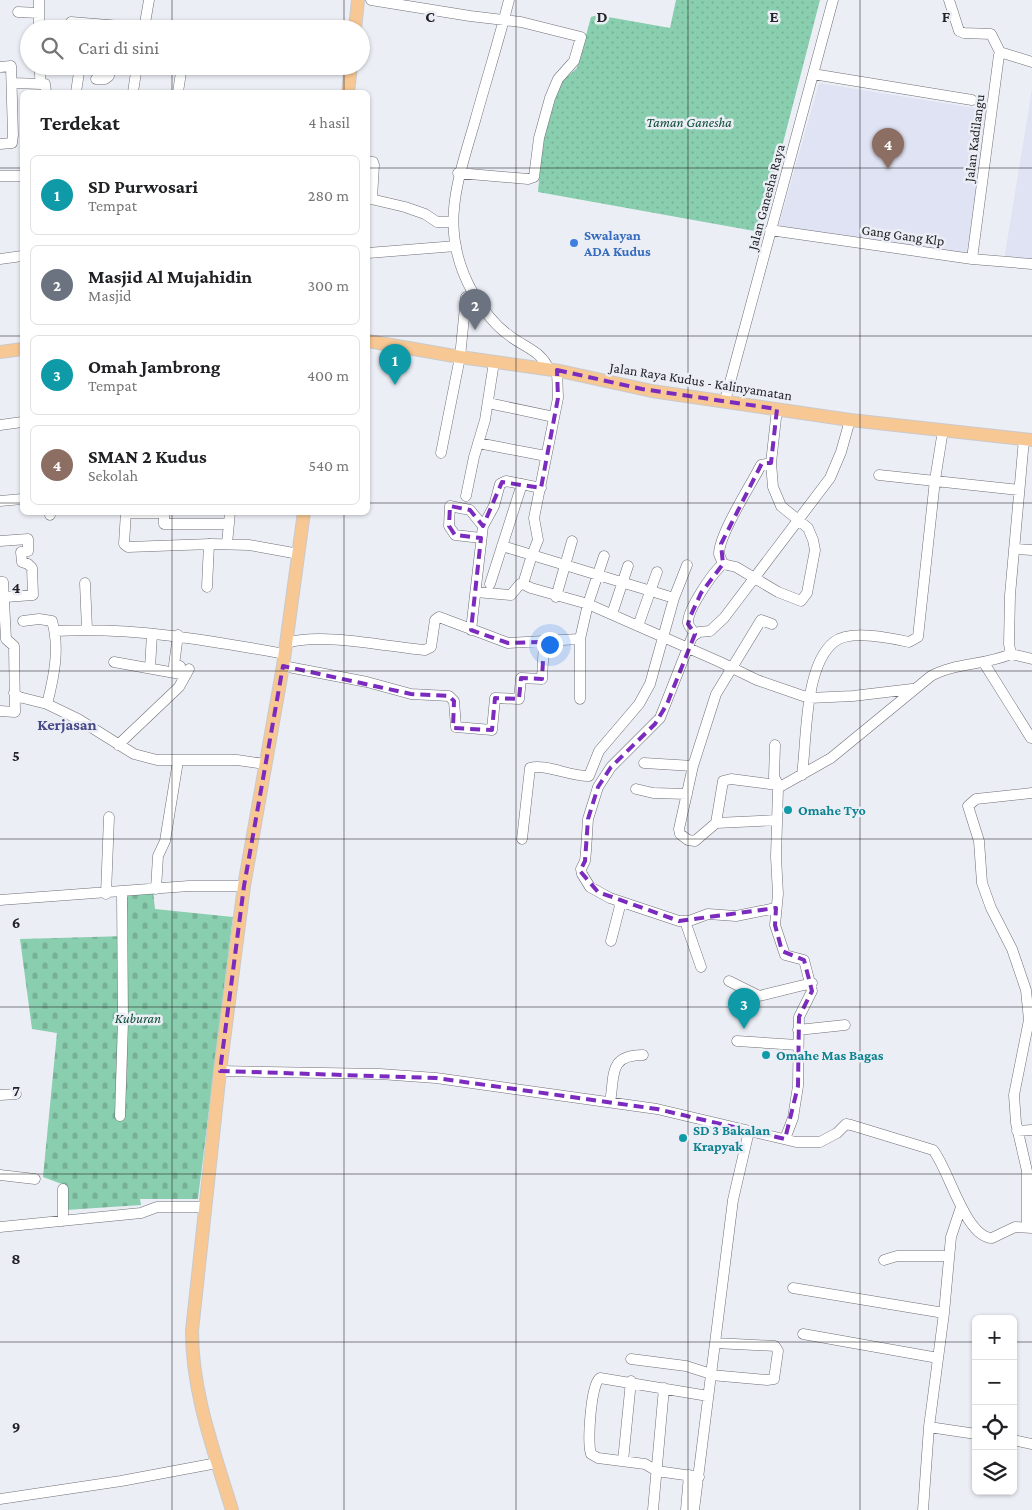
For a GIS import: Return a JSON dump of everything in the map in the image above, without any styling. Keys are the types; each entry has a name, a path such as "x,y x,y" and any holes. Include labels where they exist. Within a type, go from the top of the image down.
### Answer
{"main road":[{"path":"356,20 358,0"},
{"path":"348,90 350,75"},
{"name":"Jalan Raya Kudus - Kalinyamatan","path":"370,341 460,357 553,370 642,389 850,420 1028,440"},
{"path":"0,352 20,349"},
{"path":"232,1510 199,1397 192,1344 204,1207 244,886 285,655 304,515"}],"street":[{"path":"39,0 39,20"},
{"path":"145,20 149,0"},
{"path":"371,0 541,26 581,37 574,61 554,86 539,138 534,176 528,179 458,173"},
{"path":"509,0 458,173 453,222 456,246 467,281 483,308 508,335 538,354 553,370 558,398 534,518 538,540 524,584"},
{"name":"Jalan Ganesha Raya","path":"725,400 833,0"},
{"path":"949,0 959,31 964,33 991,34 1001,54 1032,62"},
{"path":"18,12 39,13"},
{"name":"Jalan Kadilangu","path":"972,259 1001,54"},
{"path":"0,67 11,66 18,135 12,142 0,144"},
{"path":"814,74 972,100"},
{"path":"13,83 43,88 41,75"},
{"path":"76,90 79,75"},
{"path":"96,79 105,78 109,75"},
{"path":"133,90 136,75"},
{"path":"178,90 181,75"},
{"path":"370,162 373,162 374,165 370,192"},
{"path":"0,176 20,176"},
{"path":"370,199 405,207 425,214 437,222 453,222"},
{"name":"Gang Gang Klp","path":"770,230 972,259 1032,264"},
{"path":"370,253 456,246"},
{"path":"0,259 20,256"},
{"path":"441,453 460,357 466,297"},
{"path":"466,496 488,403 494,362"},
{"path":"488,403 554,417"},
{"path":"723,564 736,567 754,576 778,592 801,601 804,599 815,550 808,528 784,511 778,501 771,463 777,409"},
{"path":"695,634 710,631 715,627 830,478 841,452 850,420"},
{"path":"0,425 20,422"},
{"path":"802,775 809,698 820,659 835,641 857,635 888,637 909,642 918,637 934,480 943,430"},
{"path":"1011,654 1009,644 1014,549 1019,490 1028,440"},
{"path":"478,443 546,456"},
{"path":"723,564 719,555 727,530 761,465 771,463"},
{"path":"879,475 1019,490"},
{"path":"472,630 483,526 494,506 502,482 541,488"},
{"path":"490,584 522,484"},
{"path":"0,502 20,499"},
{"path":"481,538 455,535 449,526 450,506 470,510 483,526"},
{"path":"126,515 126,547 226,544 249,545 298,554"},
{"path":"164,515 164,524 229,524"},
{"path":"226,544 230,515"},
{"path":"0,541 32,538 28,551 21,552 21,557 22,562 32,568 33,595 5,597"},
{"path":"556,596 572,541"},
{"path":"207,587 209,544"},
{"path":"502,546 674,598"},
{"path":"1014,549 1032,550"},
{"path":"580,699 580,639 588,604 604,556"},
{"path":"695,634 688,623 690,617 701,594 718,568 723,564"},
{"path":"522,839 530,768 542,768 586,776 591,774 599,751 639,704 650,684 674,598 687,565"},
{"path":"612,614 628,566"},
{"path":"638,626 657,572"},
{"path":"0,582 3,582 5,597 6,638 14,646 15,712 0,711"},
{"path":"85,583 87,630"},
{"path":"476,592 511,595 520,584 524,584 556,596 588,604 757,680 809,698 853,696 913,689"},
{"path":"285,655 301,638 425,650 431,647 437,617 508,644 580,639"},
{"path":"23,621 39,619 52,621 55,632 55,668 47,704"},
{"path":"772,624 761,620 716,694 693,766 679,829 683,837 688,840 699,840 716,823 723,781 731,779 778,786 831,758 913,689 935,674 984,663 1011,654 1032,659"},
{"path":"55,632 87,630 178,635 285,655 366,682 411,694 450,696 454,701 456,728 492,730 496,698 520,699 521,678 542,679 544,642"},
{"path":"150,668 152,634"},
{"path":"695,634 660,718 611,767 598,787 590,810 586,856 581,869 582,874 590,887 621,902 685,921 708,914 736,916 776,908"},
{"path":"178,635 174,665 180,666 184,672"},
{"path":"114,662 184,672"},
{"path":"984,663 1031,738"},
{"path":"118,745 179,687 184,672"},
{"path":"14,693 19,697 47,704 94,728 134,754 157,760 237,760 265,764"},
{"path":"775,745 774,766 778,786 775,925 782,951 785,955 804,960 812,983 812,995 800,1012 798,1030 798,1086 794,1111 785,1139"},
{"path":"156,889 158,856 166,841 178,761"},
{"path":"644,763 693,766"},
{"path":"636,789 653,793 687,794"},
{"path":"220,1071 380,1074 436,1078 610,1102 689,1116 796,1142 820,1142 837,1133 846,1124 851,1124 933,1150 961,1207 981,1235 988,1238 1015,1227 1030,1228 1027,1171 1017,1131 1014,1095 1030,1022 1026,990 1018,965 982,883 978,841 968,806 976,799 1032,793"},
{"path":"106,894 109,817"},
{"path":"716,823 777,820"},
{"path":"0,900 122,893 189,886 244,886"},
{"path":"120,1116 123,1021 122,893"},
{"path":"611,941 621,902"},
{"path":"685,921 701,968"},
{"path":"729,981 759,996 812,983"},
{"path":"798,1030 845,1025"},
{"path":"737,1041 798,1045"},
{"path":"610,1102 617,1063 623,1057 643,1055"},
{"path":"0,1095 16,1094"},
{"path":"1017,1131 1032,1130"},
{"path":"686,1510 708,1396 733,1200 750,1131"},
{"path":"0,1175 35,1179"},
{"path":"63,1189 63,1221"},
{"path":"0,1227 142,1213 156,1207 204,1207"},
{"path":"923,1510 929,1428 944,1313 952,1231 961,1207"},
{"path":"884,1260 896,1256 950,1256"},
{"path":"792,1288 944,1313"},
{"path":"803,1334 938,1358"},
{"path":"632,1360 686,1366 711,1374 767,1380 774,1378 778,1350 775,1346 715,1343"},
{"path":"694,1476 657,1471 645,1464 598,1458 591,1454 589,1446 591,1421 597,1379 631,1381 708,1396"},
{"path":"624,1461 631,1381"},
{"path":"653,1510 664,1388"},
{"path":"929,1428 972,1433"},
{"path":"1017,1441 1032,1444"},
{"path":"0,1499 121,1481 217,1463"},
{"path":"694,1476 694,1510"}],"highlighted area":[{"path":"557,370 642,389 777,409 771,463 762,463 721,544 723,564 701,593 690,617 688,624 695,634 667,704 655,724 611,767 598,787 588,819 585,861 580,871 598,892 679,921 776,908 775,925 782,951 804,960 812,991 799,1017 798,1086 785,1139 657,1109 436,1078 220,1071 244,886 283,666 411,694 449,696 454,701 453,728 492,730 495,698 519,699 521,678 542,679 544,642 508,643 471,630 481,538 455,535 449,526 450,506 470,510 483,526 502,482 541,488 558,398"}],"shaded area":[{"path":"819,83 987,110 971,257 778,228"},
{"path":"1032,89 1032,262 1004,260"}],"green space":[{"name":"Taman Ganesha","path":"676,0 820,0 760,232 538,192 542,145 560,83 577,68 591,17 597,15 670,28"},
{"name":"Kuburan","path":"153,890 155,909 233,917 198,1199 140,1199 141,1205 66,1210 67,1186 43,1177 57,1033 32,1029 20,939 128,936 126,892"}],"place":[{"name":"SMAN 2 Kudus","path":"888,169"},
{"name":"Swalayan ADA Kudus","path":"574,243"},
{"name":"Masjid Al Mujahidin","path":"475,330"},
{"name":"SD Purwosari","path":"395,385"},
{"name":"Omahe Tyo","path":"788,810"},
{"name":"Omah Jambrong","path":"744,1029"},
{"name":"Omahe Mas Bagas","path":"766,1055"},
{"name":"SD 3 Bakalan Krapyak","path":"683,1138"}],"district":[{"name":"Kerjasan","path":"67,724"}]}
